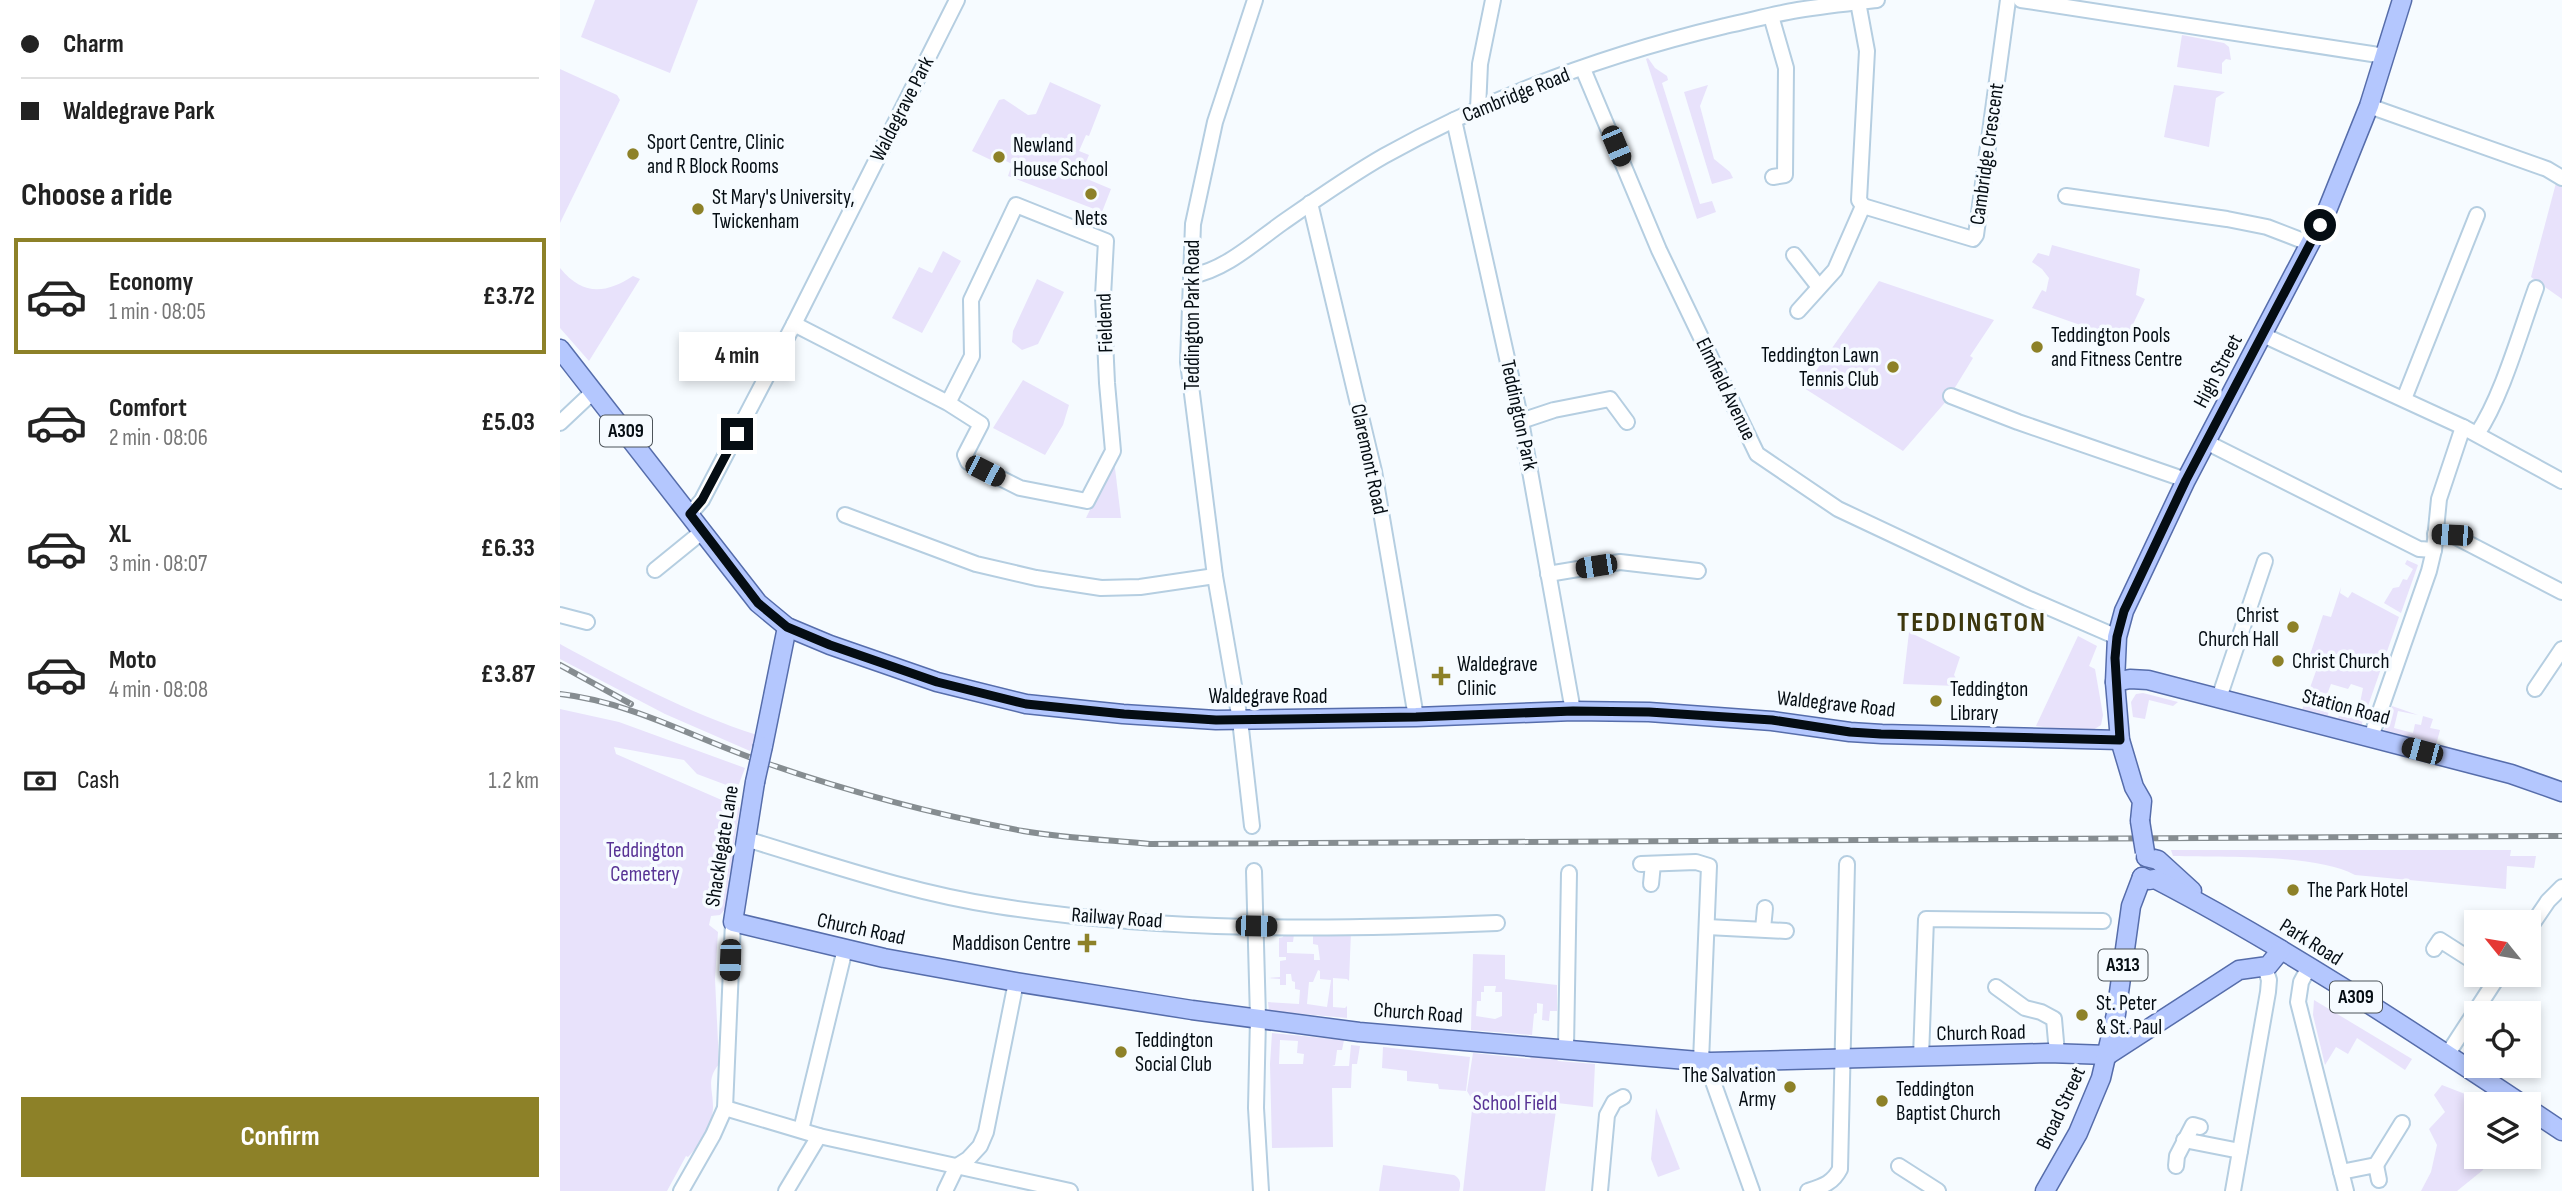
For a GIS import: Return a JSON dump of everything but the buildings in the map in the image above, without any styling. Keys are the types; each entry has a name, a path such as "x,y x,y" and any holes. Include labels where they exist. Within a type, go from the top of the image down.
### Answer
{"main road":[{"name":"High Street","path":"2153,867 2140,821 2134,811 2132,778 2120,740 2115,682 2117,637 2129,600 2186,480 2311,244 2369,106 2402,0"},
{"name":"Waldegrave Road","path":"560,349 758,603 787,627 937,682 1026,704 1124,714 1240,720 1573,711 1649,712 1740,718 1881,734 2120,740"},
{"name":"Shacklegate Lane","path":"733,922 755,782 787,627"},
{"name":"Station Road","path":"2115,682 2148,680 2511,774 2562,792"},
{"name":"Park Road","path":"2153,867 2216,911 2309,967 2504,1092"},
{"name":"Broad Street","path":"2045,1191 2090,1110 2108,1055 2131,906 2153,867"},
{"name":"Church Road","path":"733,922 845,949 1016,982 1359,1032 1705,1061 2057,1053 2108,1055"},
{"path":"2108,1055 2239,970 2272,964 2281,950"},
{"path":"2541,1116 2562,1131"}],"street":[{"name":"Waldegrave Park","path":"690,514 702,500 794,324 957,0"},
{"name":"Teddington Park Road","path":"1252,826 1240,720 1215,576 1188,362 1193,224 1215,122 1255,0"},
{"path":"1478,109 1480,64 1493,0"},
{"name":"Cambridge Road","path":"1191,276 1205,274 1226,262 1382,157 1478,109 1583,69 1674,40 1771,16 1877,0"},
{"name":"Cambridge Crescent","path":"1863,206 1973,239 1976,234 2008,0"},
{"path":"2021,0 2385,56"},
{"path":"1798,311 1835,270 1863,206 1859,200 1867,51 1858,2"},
{"path":"1771,16 1786,68 1788,86 1785,175 1773,177"},
{"name":"Elmfield Avenue","path":"1583,69 1659,250 1757,454 1838,509 2026,598 2117,637"},
{"path":"2369,106 2547,169 2562,178"},
{"name":"Teddington Park","path":"1454,120 1521,421 1573,711"},
{"path":"2066,197 2227,219 2267,228 2311,244"},
{"name":"Claremont Road","path":"1310,204 1374,471 1416,717"},
{"name":"Fieldend","path":"794,324 948,403 981,424 965,455 968,463 1020,488 1087,501 1113,451 1103,296 1105,241 1016,205 971,300 972,356 948,403"},
{"path":"2404,399 2477,215"},
{"path":"1794,255 1819,288"},
{"path":"2477,434 2497,393 2536,288"},
{"path":"2263,335 2463,427 2562,481"},
{"path":"560,423 594,391"},
{"path":"1951,396 2186,480"},
{"path":"1521,421 1554,410 1609,399 1627,422"},
{"path":"2371,737 2434,550 2440,499 2463,427"},
{"path":"2206,442 2419,549 2434,550"},
{"path":"845,515 976,564 1036,578 1101,588 1140,587 1215,576"},
{"path":"655,570 703,531"},
{"path":"2435,534 2452,535 2562,592"},
{"path":"2219,698 2265,561"},
{"path":"1548,574 1620,562 1698,571"},
{"path":"560,615 587,622"},
{"path":"2535,689 2562,649"},
{"name":"Railway Road","path":"746,839 878,879 995,906 1108,920 1256,926 1387,927 1497,923"},
{"path":"1651,884 1647,864 1696,862 1709,866 1705,1061 1752,1191"},
{"path":"1808,1191 1828,1184 1836,1178 1840,1169 1847,864"},
{"path":"1254,871 1258,1018 1256,1108 1261,1191"},
{"path":"1566,1048 1569,873"},
{"path":"2541,911 2562,887"},
{"path":"1763,929 1765,908"},
{"path":"1921,1057 1926,919 2102,921"},
{"name":"Shacklegate Lane","path":"681,1191 725,1108 733,922"},
{"path":"1707,927 1786,931"},
{"path":"2434,949 2440,940 2464,955"},
{"path":"801,1130 845,949"},
{"path":"2233,1191 2268,992 2269,981 2265,967"},
{"path":"2309,967 2298,991 2298,1002 2346,1191"},
{"path":"945,1191 957,1166 980,1146 986,1132 1016,982"},
{"path":"1996,987 2025,1008 2054,1019 2057,1053"},
{"path":"2447,1055 2490,987"},
{"path":"1600,1191 1607,1115 1614,1102 1623,1097"},
{"path":"725,1108 819,1136 1066,1191"},
{"path":"2379,1180 2376,1165 2402,1123"},
{"path":"2176,1166 2177,1156 2193,1125 2200,1127"},
{"path":"786,1191 819,1136"},
{"path":"2184,1140 2240,1151"},
{"path":"2341,1172 2376,1165"},
{"path":"1899,1166 1938,1191"}],"green space":[{"path":"595,0 698,0 670,73 581,37"},
{"path":"2182,35 2224,43 2229,47 2231,60 2226,59 2222,63 2222,74 2177,67"},
{"path":"1648,58 1655,68 1667,76 1668,80 1662,83 1700,204 1712,201 1716,212 1697,219 1646,59"},
{"path":"560,69 617,95 620,100 560,223"},
{"path":"1050,82 1101,105 1089,136 1086,135 1079,151 1089,155 1080,176 1111,189 1102,212 1008,176 1012,164 994,155 991,160 972,151 999,100 1004,99 1028,115 1036,114"},
{"path":"1708,85 1700,106 1714,159 1730,172 1733,178 1712,184 1684,92"},
{"path":"2174,85 2225,92 2216,98 2209,147 2164,137"},
{"path":"2556,183 2562,187 2562,299 2531,277"},
{"path":"2052,245 2140,269 2136,295 2145,299 2125,341 2110,336 2109,326 2105,325 2100,332 2032,308 2042,290 2046,292 2049,278 2032,262 2038,253 2049,256"},
{"path":"943,251 961,261 922,333 892,318 919,267 932,273"},
{"path":"560,268 577,284 586,288 604,289 633,276 640,279 589,361 560,328"},
{"path":"1037,279 1064,292 1038,344 1022,350 1012,342 1013,331"},
{"name":"Teddington Lawn Tennis Club","path":"1879,281 1994,320 1970,356 1973,358 1948,399 1903,451 1804,388"},
{"path":"1023,380 1069,405 1063,425 1045,455 993,428"},
{"path":"1114,460 1121,518 1086,518"},
{"path":"2407,560 2418,565 2401,613 2384,603 2393,588 2399,587 2403,579 2407,580 2413,569 2405,564"},
{"path":"2341,587 2340,593 2348,598 2352,592 2399,617 2361,726 2302,710 2316,671 2306,667 2323,615 2331,617","holes":["2331,684 2348,689 2351,684 2363,688 2359,708 2353,706 2349,718 2328,715 2329,710 2325,712 2306,705 2312,689 2333,696 2328,692"]},
{"path":"1909,632 1960,657 1954,675 1956,686 1903,684"},
{"path":"2078,636 2097,646 2089,666 2095,669 2103,715 2101,725 2088,733 2036,726"},
{"path":"560,644 681,706 757,735 750,751 665,714 560,659"},
{"path":"2143,693 2178,702 2173,706 2149,700 2145,719 2133,717 2131,702 2136,694"},
{"path":"2392,706 2418,715 2398,711 2394,728 2413,733 2415,724 2421,725 2423,716 2433,719 2430,728 2440,730 2436,745 2384,730"},
{"name":"Teddington Cemetery","path":"560,709 619,722 745,768 737,789 697,774 684,760 614,747 616,754 740,808 733,851 735,857 728,879 731,885 727,907 720,915 711,916 709,925 718,932 715,979 719,1064 711,1080 712,1114 701,1140 688,1157 686,1156 667,1191 560,1191"},
{"path":"2171,850 2511,850 2510,856 2536,856 2534,868 2507,866 2506,889 2355,875 2316,863 2292,860 2173,856"},
{"path":"1351,932 1349,981 1333,978 1333,1007 1347,1006 1347,1018 1269,1011 1268,1002 1299,1004 1300,990 1295,989 1291,974 1286,974 1286,985 1280,985 1280,979 1268,978 1280,977 1280,961 1286,960 1286,957 1279,957 1279,938 1283,937 1283,933","holes":["1294,934 1313,935 1313,944 1318,945 1320,960 1314,960 1314,954 1287,953 1287,942 1293,942","1318,970 1320,979 1331,980 1327,1007 1307,1004 1309,982 1313,982"]},
{"path":"1473,954 1505,955 1505,979 1557,985 1557,1011 1550,1011 1549,1021 1542,1020 1543,1004 1537,1003 1532,1035 1471,1030","holes":["1484,986 1496,986 1495,992 1502,992 1502,1016 1495,1019 1476,1016 1477,1001 1481,1001"]},
{"path":"2314,1000 2412,1059 2405,1070 2357,1038 2348,1054 2336,1047 2325,1065 2313,1015"},
{"path":"1272,1033 1344,1040 1342,1050 1337,1050 1335,1065 1332,1066 1349,1066 1351,1045 1360,1046 1357,1064 1352,1064 1351,1088 1332,1088 1333,1147 1272,1148","holes":["1280,1040 1298,1041 1297,1053 1304,1054 1303,1064 1279,1064"]},
{"path":"1383,1047 1470,1057 1466,1091 1439,1089 1438,1084 1407,1081 1407,1071 1382,1068"},
{"name":"School Field","path":"1473,1053 1531,1059 1528,1055 1554,1056 1558,1061 1595,1064 1593,1107 1557,1103 1545,1191 1463,1191 1473,1101 1467,1091"},
{"path":"2442,1085 2464,1094 2464,1169 2483,1169 2457,1191 2421,1191 2431,1172 2437,1145 2429,1129 2445,1112 2434,1095"},
{"path":"1656,1108 1680,1169 1658,1177 1651,1159"},
{"path":"1383,1165 1454,1175 1460,1182 1459,1191 1379,1191"}],"railway":[{"path":"560,665 631,704"},
{"path":"560,694 587,698 639,713 766,763 893,802 1023,831 1150,844 2562,836"}],"place":[{"name":"Sport Centre, Clinic and R Block Rooms","path":"633,154"},
{"name":"Newland House School","path":"999,157"},
{"name":"Nets","path":"1091,194"},
{"name":"St Mary's University, Twickenham","path":"698,209"},
{"name":"Teddington Pools and Fitness Centre","path":"2037,347"},
{"name":"Teddington Lawn Tennis Club","path":"1893,367"},
{"name":"Christ Church Hall","path":"2293,627"},
{"name":"Christ Church","path":"2278,661"},
{"name":"Waldegrave Clinic","path":"1441,676"},
{"name":"Teddington Library","path":"1936,701"},
{"name":"The Park Hotel","path":"2293,890"},
{"name":"Maddison Centre","path":"1087,943"},
{"name":"St. Peter & St. Paul","path":"2082,1015"},
{"name":"Teddington Social Club","path":"1121,1052"},
{"name":"The Salvation Army","path":"1790,1087"},
{"name":"Teddington Baptist Church","path":"1882,1101"}],"district":[{"name":"TEDDINGTON","path":"1972,622"}],"route":[{"path":"737,434 702,500 690,514 758,603 787,627 830,645 937,682 1026,704 1216,720 1573,711 1649,712 1772,720 1881,734 2120,740 2115,658 2124,611 2186,480 2320,225"}]}
